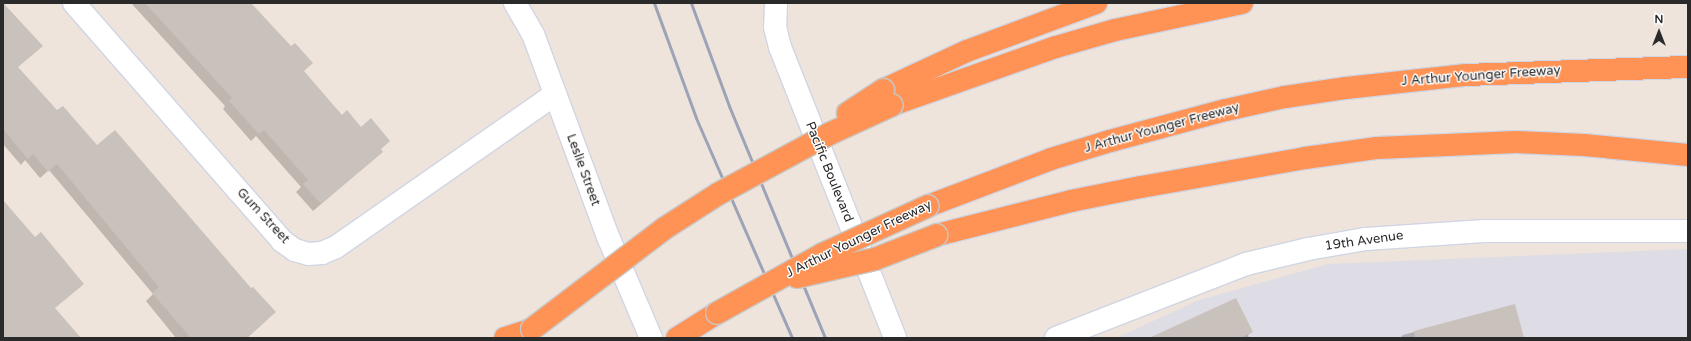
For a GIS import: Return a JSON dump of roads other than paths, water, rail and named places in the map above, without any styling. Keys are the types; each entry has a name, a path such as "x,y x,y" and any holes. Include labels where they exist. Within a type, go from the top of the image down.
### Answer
{"highway":[{"path":"505,338 526,333 664,228 718,194 829,134 967,51 1096,3"},
{"path":"888,98 1122,28 1242,3"},
{"name":"J Arthur Younger Freeway","path":"678,338 717,313 824,254 928,206 1044,162 1110,141 1226,110 1285,97 1346,88 1466,75 1688,67"},
{"path":"771,283 876,259 938,235 1071,201 1305,158 1377,148 1516,142 1584,144 1688,155"},
{"path":"691,338 717,313"}],"street":[{"name":"Gum Street","path":"74,3 282,241 295,250 308,254 322,253 336,247 555,94"},
{"name":"Leslie Street","path":"515,3 533,34 609,239 651,338"},
{"name":"Pacific Boulevard","path":"776,3 775,27 780,47 895,338"},
{"name":"19th Avenue","path":"1056,338 1246,264 1366,239 1484,231 1688,231"}],"railway":[{"path":"654,3 696,118 792,338"},
{"path":"691,3 729,106 825,338"}]}
